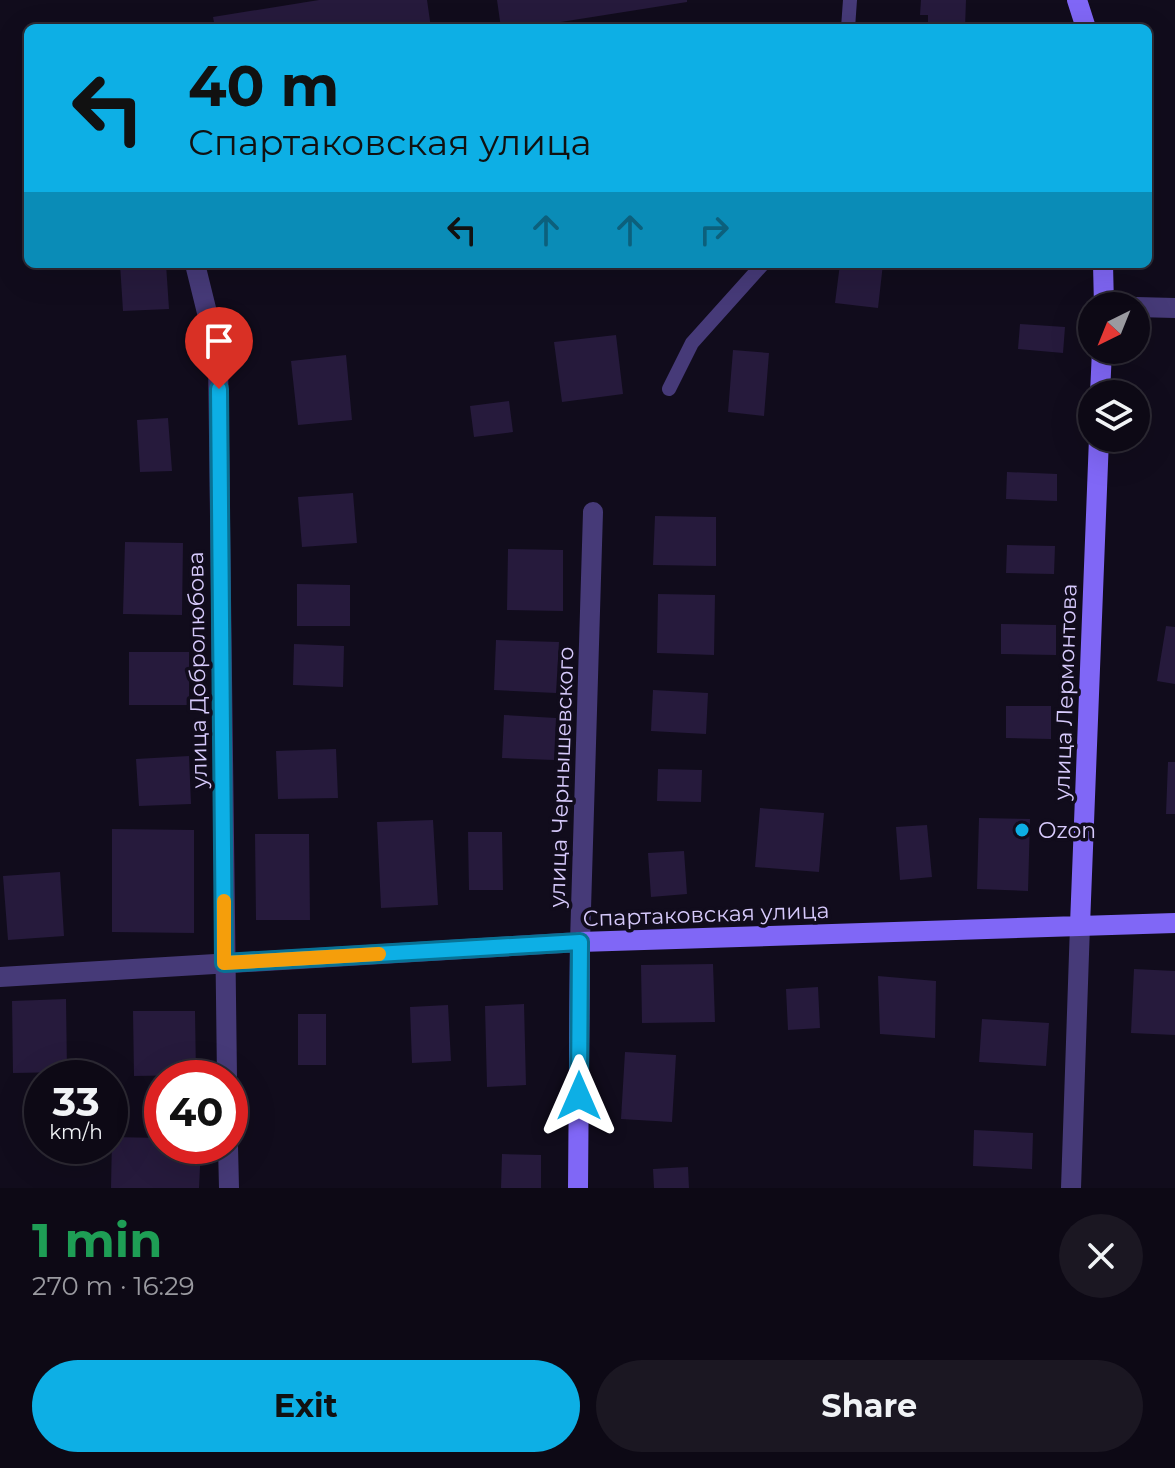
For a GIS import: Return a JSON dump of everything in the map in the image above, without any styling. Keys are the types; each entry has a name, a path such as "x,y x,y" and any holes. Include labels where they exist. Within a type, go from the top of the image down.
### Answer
{"street":[{"path":"1077,0 1085,24"},
{"name":"улица Добролюбова","path":"196,268 218,357 227,1060"},
{"path":"1103,268 1104,292"},
{"path":"1150,307 1175,308"},
{"name":"улица Лермонтова","path":"1071,1188 1098,452"},
{"name":"улица Чернышевского","path":"578,1188 580,942 593,512"},
{"name":"Спартаковская улица","path":"0,977 580,942 1175,923"},
{"path":"228,1164 229,1188"}],"lane":[{"path":"848,24 850,0"},
{"path":"669,389 692,343 759,268"}],"building":[{"path":"319,0 427,0 430,24 214,24 213,17"},
{"path":"497,0 687,0 548,24 500,24"},
{"path":"921,0 966,0 965,24 928,24 928,15 920,15"},
{"path":"120,268 166,268 169,309 123,311"},
{"path":"839,268 883,268 878,308 835,303"},
{"path":"1020,324 1065,327 1063,353 1018,349"},
{"path":"616,335 623,394 562,402 554,342"},
{"path":"733,350 769,353 764,416 728,412"},
{"path":"346,355 352,420 298,425 291,361"},
{"path":"509,401 513,432 474,437 470,406"},
{"path":"168,418 172,471 140,472 137,420"},
{"path":"1007,472 1057,474 1057,501 1006,499"},
{"path":"353,493 357,543 302,547 298,497"},
{"path":"655,516 716,517 716,566 653,565"},
{"path":"125,542 183,543 182,615 123,614"},
{"path":"1007,545 1055,546 1054,574 1006,573"},
{"path":"508,549 563,550 563,611 507,610"},
{"path":"297,584 350,585 350,626 297,626"},
{"path":"658,594 715,595 714,655 657,653"},
{"path":"1001,624 1056,625 1056,655 1001,654"},
{"path":"1166,626 1175,627 1175,684 1157,681"},
{"path":"496,640 559,642 556,693 494,690"},
{"path":"294,644 344,646 343,687 293,685"},
{"path":"129,652 189,652 189,705 129,705"},
{"path":"653,690 708,693 706,734 651,731"},
{"path":"1006,706 1051,706 1051,739 1006,738"},
{"path":"504,715 556,718 554,760 502,758"},
{"path":"336,749 338,798 278,799 276,751"},
{"path":"189,756 191,804 139,806 136,759"},
{"path":"1168,762 1175,762 1175,814 1166,814"},
{"path":"658,769 702,770 701,802 657,801"},
{"path":"760,808 824,813 819,872 755,867"},
{"path":"979,818 1030,819 1028,891 977,889"},
{"path":"433,820 438,905 381,908 377,822"},
{"path":"927,825 932,877 900,880 896,827"},
{"path":"112,829 194,830 194,933 112,932"},
{"path":"468,832 502,832 503,890 469,890"},
{"path":"255,834 309,834 310,920 256,920"},
{"path":"684,851 687,894 651,897 648,853"},
{"path":"60,872 64,936 8,940 3,876"},
{"path":"713,964 715,1022 642,1023 641,965"},
{"path":"1134,969 1175,971 1175,1035 1131,1033"},
{"path":"878,976 936,981 935,1038 880,1034"},
{"path":"818,987 820,1028 788,1030 786,989"},
{"path":"66,999 67,1060 24,1060 24,1073 13,1073 12,1001"},
{"path":"524,1004 526,1085 487,1087 485,1006"},
{"path":"448,1005 451,1061 412,1063 410,1007"},
{"path":"133,1011 195,1011 196,1060 144,1060 144,1076 134,1076"},
{"path":"298,1014 326,1014 326,1065 298,1065"},
{"path":"982,1019 1049,1023 1046,1066 979,1062"},
{"path":"625,1052 676,1055 672,1122 621,1119"},
{"path":"974,1130 1033,1133 1032,1169 973,1166"},
{"path":"128,1137 144,1138 144,1164 200,1164 199,1188 111,1188 111,1164 128,1164"},
{"path":"502,1154 541,1155 541,1188 501,1188"},
{"path":"688,1167 689,1188 654,1188 653,1169"}],"slow traffic":[{"path":"224,901 224,963 379,954"}],"place":[{"name":"Ozon","path":"1022,830"}],"route":[{"path":"219,389 224,963 580,942 579,1096"}]}
